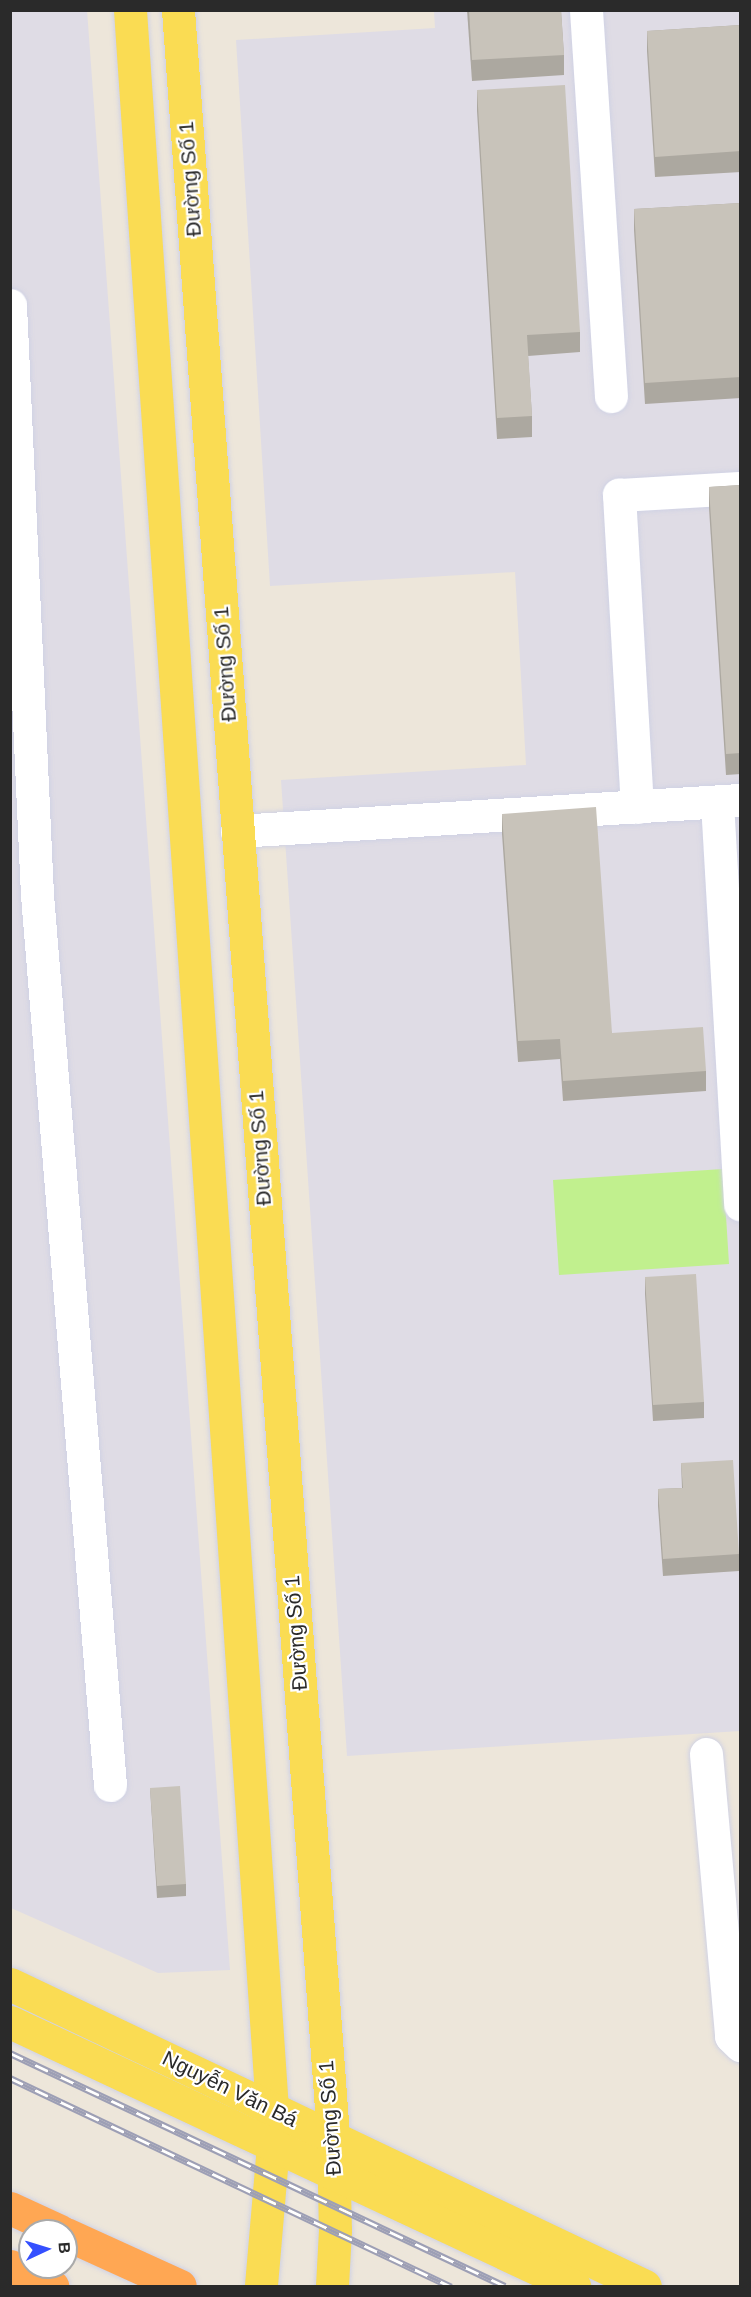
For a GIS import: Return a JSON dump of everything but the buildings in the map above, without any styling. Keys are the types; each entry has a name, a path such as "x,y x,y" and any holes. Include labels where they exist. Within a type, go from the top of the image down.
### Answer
{"highway":[{"path":"10,2208 34,2219"},
{"path":"78,2239 180,2286"},
{"path":"10,2266 52,2286"}],"main road":[{"path":"130,10 272,2109 273,2145 261,2286"},
{"name":"Đường Số 1","path":"178,10 333,2138 332,2286"},
{"name":"Nguyễn Văn Bá","path":"10,1984 645,2286"},
{"name":"Nguyễn Văn Bá","path":"10,2022 574,2286"}],"lane":[{"path":"586,10 610,396"},
{"path":"10,305 24,895 110,1785"},
{"path":"636,807 619,495 741,488"},
{"path":"237,831 729,801 741,1204"},
{"path":"705,1754 731,2037 741,2045"}],"shaded area":[{"path":"87,10 230,1970 158,1973 11,1908 10,11"},
{"path":"434,11 740,11 740,1731 347,1756 281,780 526,765 515,572 270,586 236,40 435,28"}],"green space":[{"path":"723,1169 729,1264 559,1275 553,1180"}],"railway":[{"path":"10,2053 505,2286"},
{"path":"10,2078 451,2286"}]}
